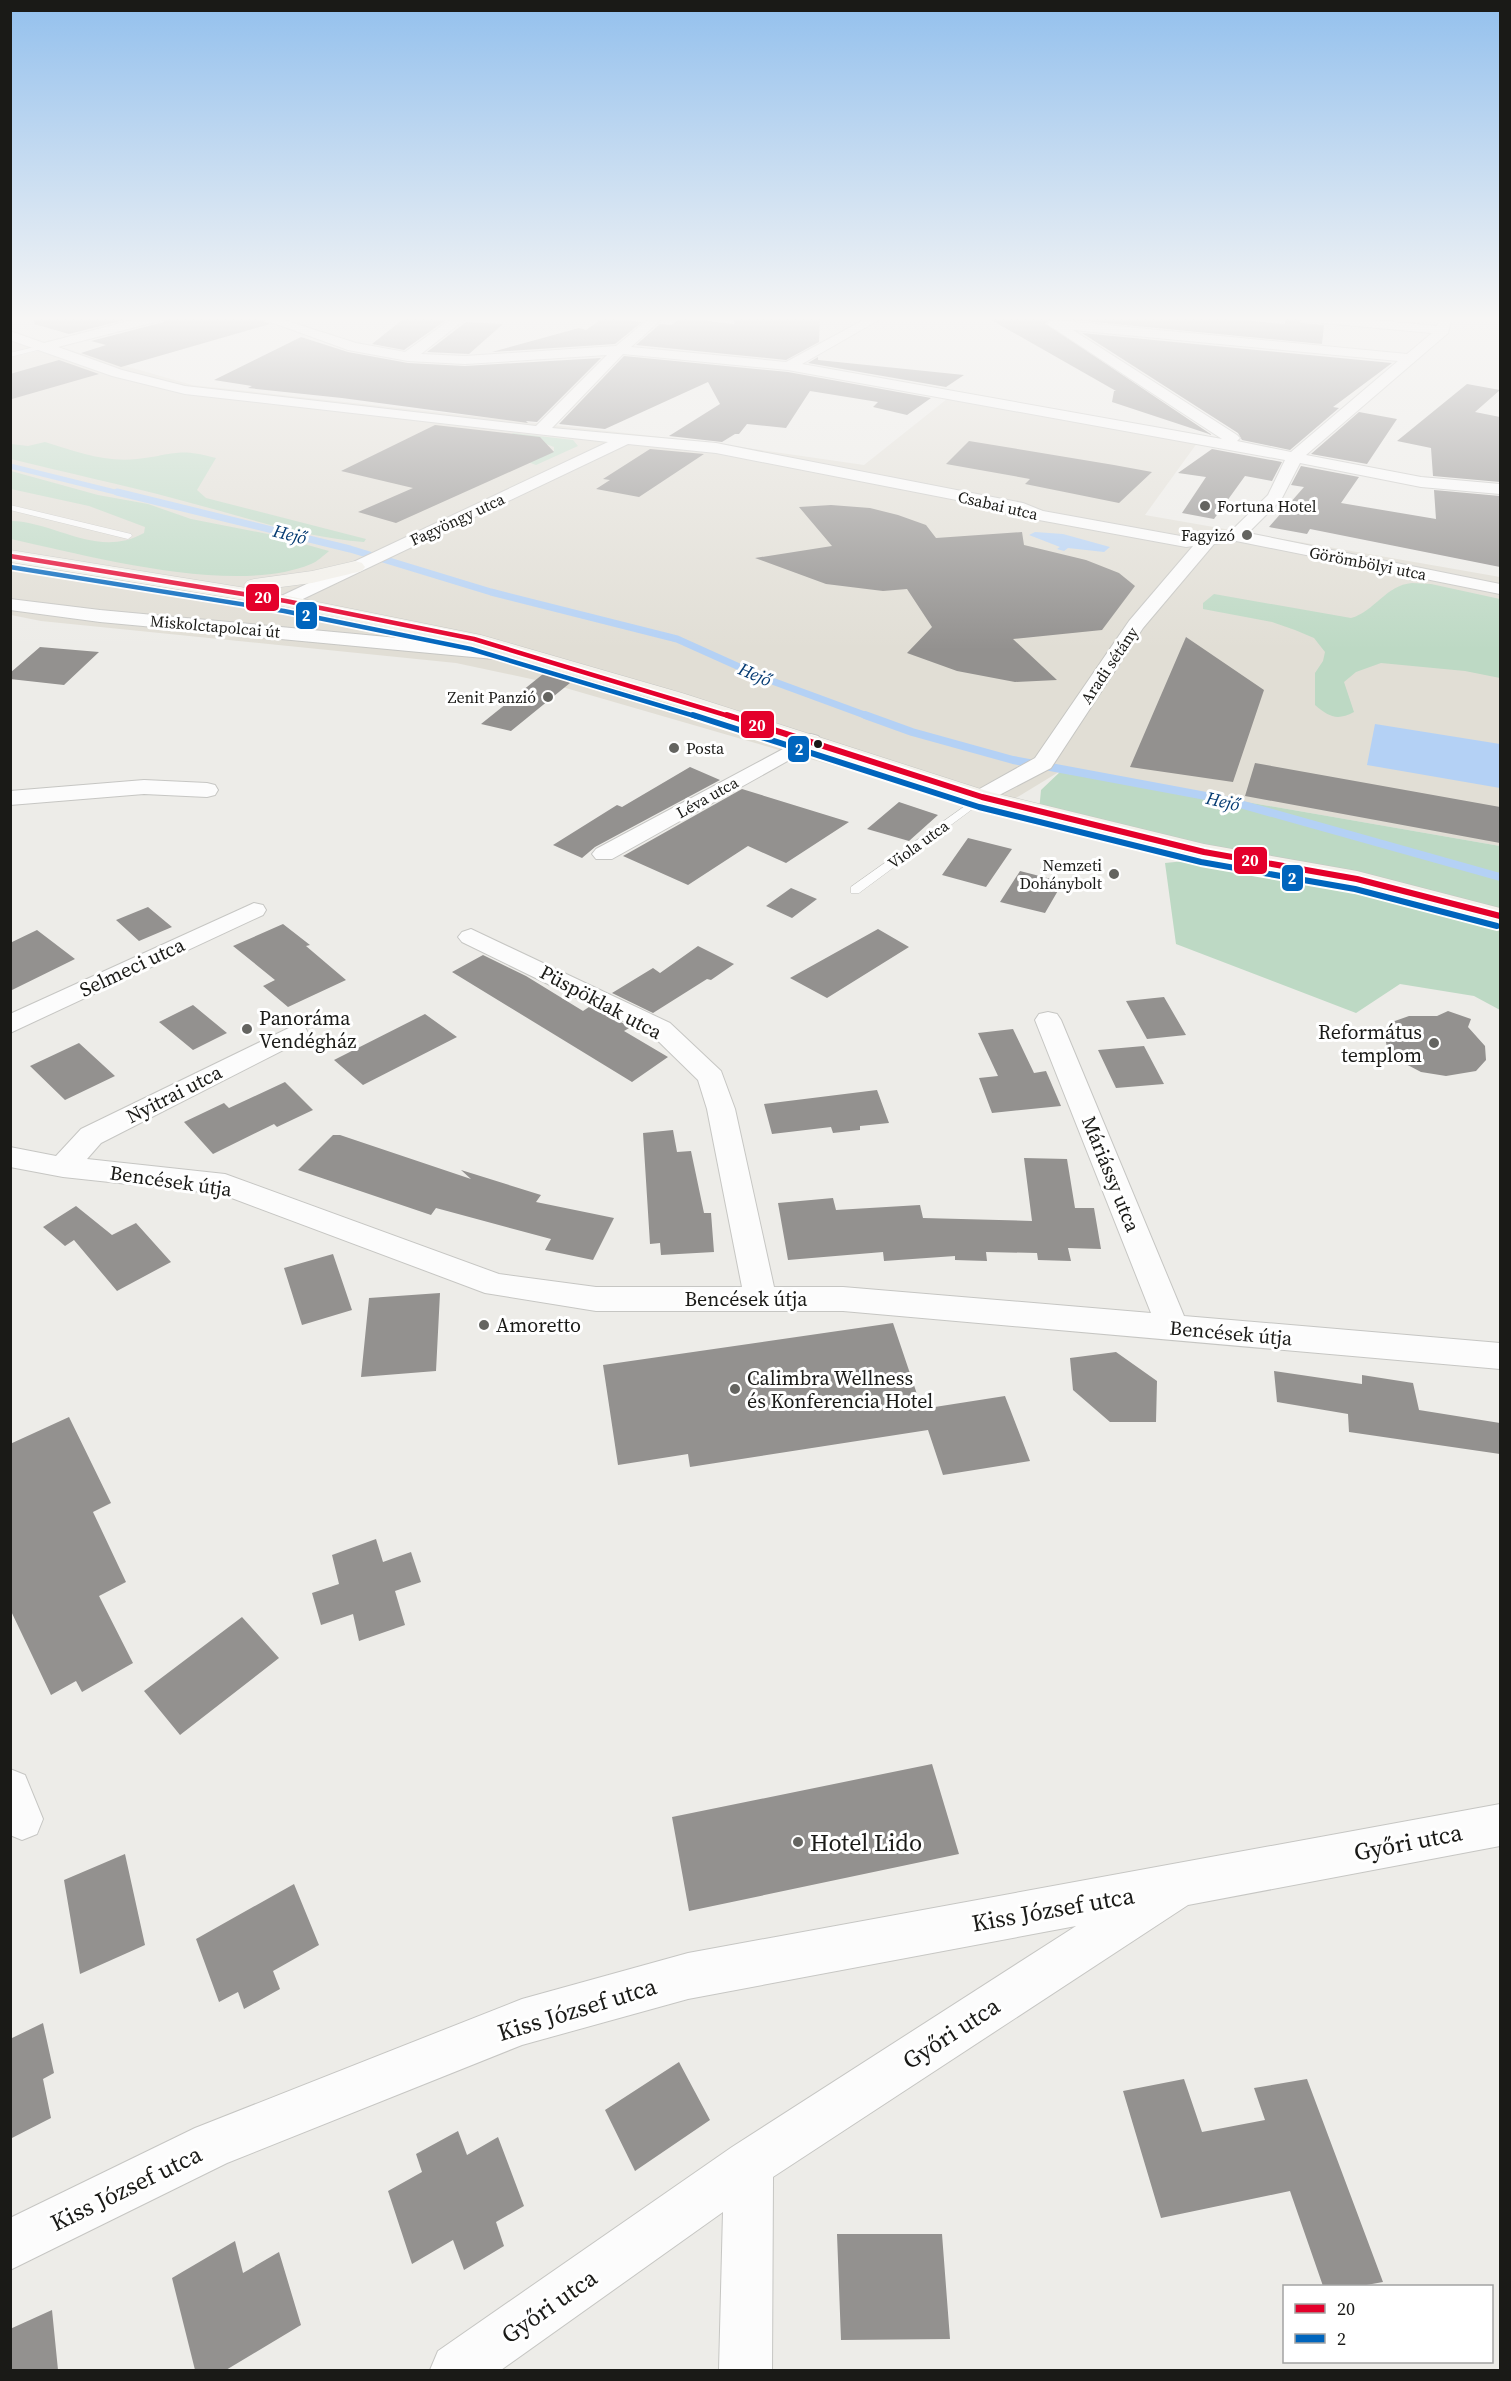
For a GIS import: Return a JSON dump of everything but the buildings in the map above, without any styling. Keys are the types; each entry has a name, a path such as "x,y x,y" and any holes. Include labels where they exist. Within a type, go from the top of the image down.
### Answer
{"street":[{"name":"Csabai utca","path":"515,428 753,454 1023,508 1039,514 1186,542 1208,540"},
{"path":"540,431 543,428"},
{"path":"1138,428 1294,456 1421,482 1500,489"},
{"path":"1215,428 1244,447"},
{"path":"1208,540 1236,536 1275,497 1294,456 1327,428"},
{"name":"Fagyöngy utca","path":"286,601 628,439"},
{"name":"Görömbölyi utca","path":"1236,536 1500,589"},
{"name":"Aradi sétány","path":"982,797 1046,758 1136,625 1208,540"},
{"name":"Miskolctapolcai út","path":"10,556 286,601 474,639 811,740 982,797 1204,852 1357,879 1500,916"},
{"path":"167,582 263,585 312,578 356,567"},
{"path":"352,613 338,597 340,581 356,567"},
{"name":"Miskolctapolcai út","path":"10,604 100,616 527,656"},
{"name":"Léva utca","path":"604,854 811,740"},
{"path":"10,798 144,787 207,790"},
{"name":"Selmeci utca","path":"10,1025 254,910"},
{"name":"Püspöklak utca","path":"471,937 661,1029 711,1077 721,1109 760,1298"},
{"name":"Máriássy utca","path":"1048,1020 1173,1328"},
{"name":"Nyitrai utca","path":"63,1167 91,1136 295,1033"},
{"name":"Bencések útja","path":"10,1157 63,1167 225,1184 496,1285 596,1299 843,1299 1500,1356"},
{"name":"Győri utca","path":"458,2370 749,2164 1180,1885 1500,1825"},
{"name":"Kiss József utca","path":"10,2245 212,2145 522,2022 687,1976 1180,1885"},
{"path":"746,2370 749,2164"}],"lane":[{"path":"11,507 128,536"},
{"name":"Viola utca","path":"855,890 982,797"}],"shaded area":[{"path":"10,428 581,428 706,442 864,465 910,428 1139,428 1200,439 1145,515 1500,577 1500,846 1062,770 993,812 545,682 456,663 41,621 11,615"}],"green space":[{"path":"513,433 573,440 578,446 536,465 528,462 554,451 554,447 538,441 505,438"},
{"path":"45,442 90,455 114,459 137,459 183,452 216,458 197,490 206,498 366,539 364,542 340,539 270,525 11,459 11,444 28,446"},
{"path":"11,471 98,495 148,504 191,519 268,534 329,551 313,563 279,573 243,576 203,575 120,563 11,539 11,521 45,527 93,541 110,542 127,540 144,533 145,527 89,506 11,489"},
{"path":"1412,583 1431,584 1500,599 1500,678 1465,671 1381,663 1356,672 1344,682 1354,712 1338,717 1333,716 1315,705 1315,673 1323,661 1325,652 1314,638 1272,622 1203,609 1203,603 1214,594 1351,618 1367,610 1395,588"},
{"path":"1062,770 1500,846 1500,911 1038,822 1041,790"},
{"path":"1185,861 1322,879 1500,926 1500,1010 1474,996 1400,984 1356,1013 1176,944 1165,863"}],"water":[{"path":"1035,532 1063,534 1110,547 1104,552 1068,548 1064,551 1057,549 1060,547 1029,535"},
{"path":"1375,724 1500,744 1500,788 1367,765"}],"waterway":[{"name":"Hejő","path":"10,466 123,494"},
{"name":"Hejő","path":"117,492 350,549 491,592 677,639 764,678 870,717"},
{"name":"Hejő","path":"865,715 912,732 1013,760 1222,799 1500,877"}],"transit line":[{"name":"20","path":"10,556 286,601 474,639 674,698 982,797 1204,852 1357,879 1500,916"},
{"name":"2","path":"10,567 284,611 471,649 671,708 979,807 1201,862 1355,889 1497,926"}],"place":[{"name":"Fortuna Hotel","path":"1205,506"},
{"name":"Fagyizó","path":"1247,535"},
{"name":"Zenit Panzió","path":"548,697"},
{"name":"Posta","path":"674,748"},
{"name":"Nemzeti Dohánybolt","path":"1114,874"},
{"name":"Panoráma Vendégház","path":"247,1029"},
{"name":"Református templom","path":"1434,1043"},
{"name":"Amoretto","path":"484,1325"},
{"name":"Calimbra Wellness és Konferencia Hotel","path":"735,1389"},
{"name":"Hotel Lido","path":"798,1842"}]}
